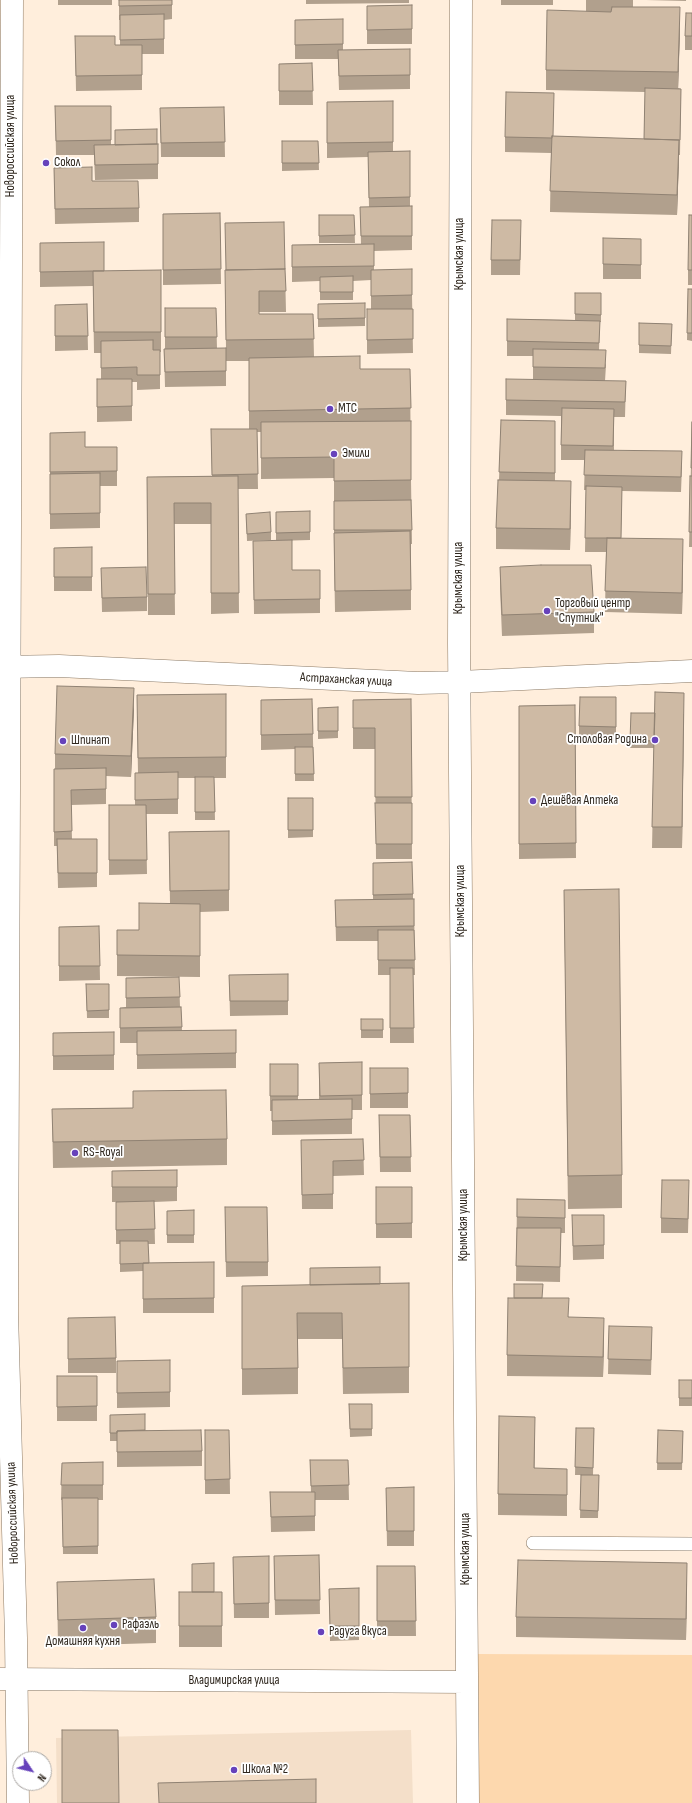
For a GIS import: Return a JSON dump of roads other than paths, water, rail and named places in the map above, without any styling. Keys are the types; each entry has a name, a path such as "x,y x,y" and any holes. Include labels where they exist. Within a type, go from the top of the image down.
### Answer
{"street":[{"name":"Новороссийская улица","path":"12,0 4,667 8,1679 18,1803"},
{"name":"Крымская улица","path":"461,0 460,682 468,1803"},
{"name":"Астраханская улица","path":"4,667 59,666 418,683 692,671"},
{"name":"Владимирская улица","path":"8,1679 467,1682"}],"lane":[{"path":"533,1543 692,1544"}],"place":[{"name":"Сокол","path":"46,163"},
{"name":"МТС","path":"330,409"},
{"name":"Эмили","path":"334,454"},
{"name":"Торговый центр \"Спутник\"","path":"547,611"},
{"name":"Столовая Родина","path":"655,740"},
{"name":"Шпинат","path":"63,741"},
{"name":"Дешёвая Аптека","path":"533,801"},
{"name":"RS-Royal","path":"75,1153"},
{"name":"Рафаэль","path":"114,1625"},
{"name":"Домашняя кухня","path":"83,1628"},
{"name":"Радуга вкуса","path":"321,1632"},
{"name":"Школа №2","path":"234,1770"}]}
